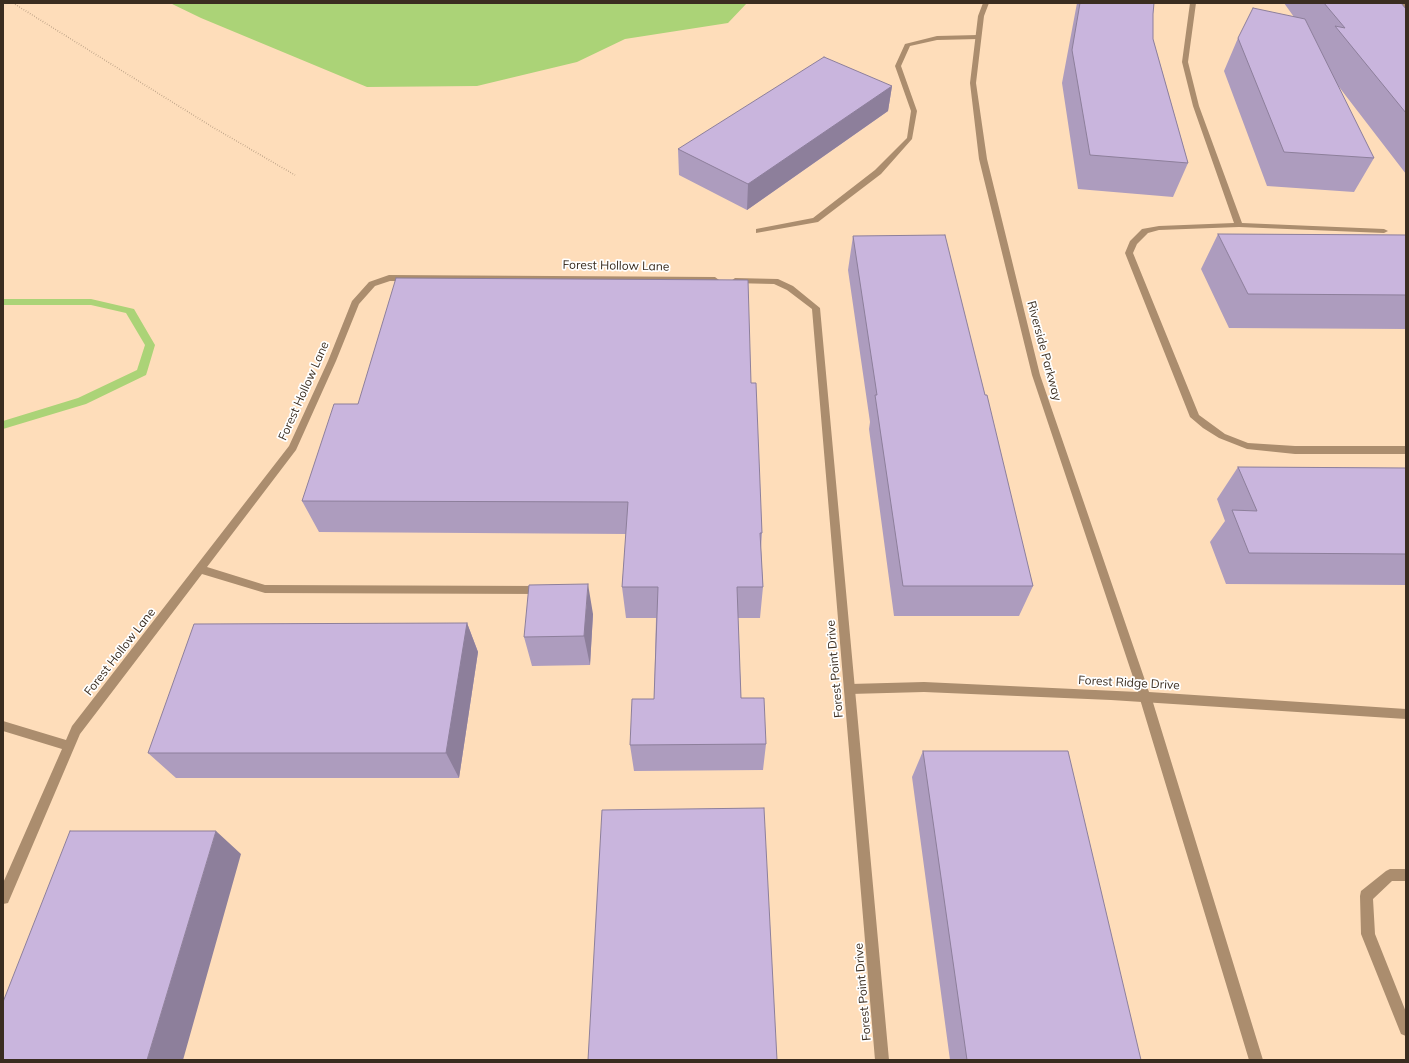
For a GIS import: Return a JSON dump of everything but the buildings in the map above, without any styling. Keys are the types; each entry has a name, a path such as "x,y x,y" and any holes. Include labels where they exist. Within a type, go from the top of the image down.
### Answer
{"street":[{"name":"Riverside Parkway","path":"986,3 981,16 973,83 983,159 1036,375 1145,696 1256,1060"},
{"path":"1193,3 1185,62 1196,106 1239,225"},
{"path":"1402,3 1406,8"},
{"path":"759,232 814,220 878,172 910,138 914,111 898,66 907,45 937,38 978,37"},
{"path":"1384,232 1239,225 1158,228 1145,232 1133,243 1129,253 1195,417 1222,436 1247,446 1295,450 1406,450"},
{"name":"Forest Hollow Lane","path":"3,898 76,730 293,448 332,361 355,303 372,284 389,278 625,279 775,281 790,288"},
{"name":"Forest Point Drive","path":"790,288 816,308 882,1060"},
{"path":"200,569 265,589 554,590"},
{"name":"Forest Ridge Drive","path":"850,689 924,687 1145,696 1406,714"},
{"path":"3,726 68,746"},
{"path":"1406,875 1390,875 1366,896 1368,934 1406,1029"}],"path":[{"path":"13,3 214,128 295,175"}],"shaded area":[{"path":"170,3 747,3 728,23 625,39 577,62 477,86 367,87 201,18"}],"waterway":[{"path":"3,302 91,302 130,311 150,345 142,372 82,401 3,425"}]}
